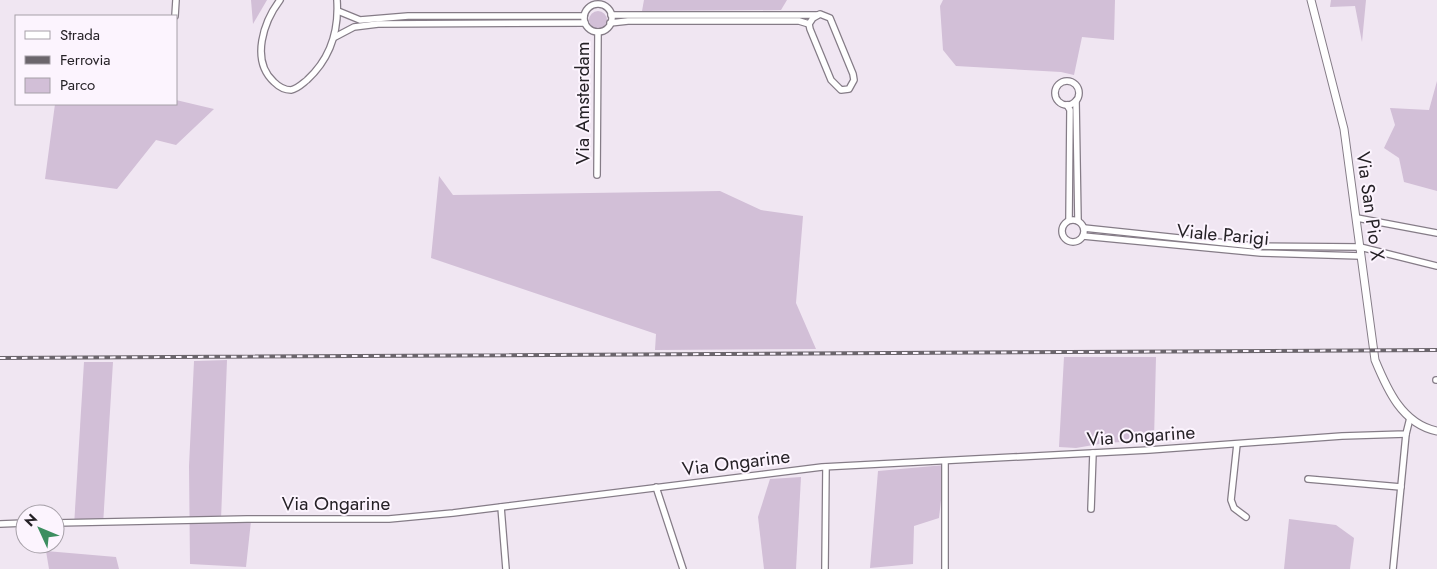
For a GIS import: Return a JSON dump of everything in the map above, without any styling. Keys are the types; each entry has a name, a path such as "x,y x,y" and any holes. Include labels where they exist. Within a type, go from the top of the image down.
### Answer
{"street":[{"path":"175,15 176,0"},
{"path":"280,0 266,23 262,39 262,56 266,71 280,88 290,90 300,86 315,73 324,61 335,37 338,11 337,0"},
{"name":"Via San Pio X","path":"1311,0 1341,115 1375,360 1384,381 1407,415"},
{"path":"599,2 607,8 611,15 610,23 606,30 598,32 590,30 585,23 584,16 591,6 599,2"},
{"path":"338,11 360,20 408,16 584,16"},
{"path":"611,15 826,16 832,23 853,74 854,80 849,89 839,89 830,80 809,24"},
{"path":"809,24 817,15"},
{"path":"610,23 628,21 799,21 809,24"},
{"path":"335,37 354,27 378,24 585,23"},
{"name":"Via Amsterdam","path":"597,175 598,32"},
{"path":"1076,101 1067,105 1060,103 1055,91 1061,82 1068,81 1076,84 1079,91 1076,101 1078,221 1084,228 1083,236"},
{"path":"1067,105 1070,110 1069,220 1078,221"},
{"path":"1356,218 1437,233"},
{"name":"Viale Parigi","path":"1069,220 1062,227 1063,237 1072,242 1083,236 1261,253 1361,256"},
{"name":"Viale Parigi","path":"1084,228 1255,246 1360,247 1437,266"},
{"path":"1407,415 1419,426 1437,431"},
{"path":"1392,569 1407,415"},
{"name":"Via Ongarine","path":"65,523 247,518 389,519 826,467 1093,453 1342,436 1406,434"},
{"path":"1237,444 1231,500 1234,508 1246,517"},
{"path":"1091,509 1093,453"},
{"path":"945,461 945,569"},
{"path":"825,569 826,467"},
{"path":"1308,479 1401,487"},
{"path":"656,487 683,569"},
{"path":"501,507 506,569"},
{"path":"0,524 15,524"}],"green space":[{"path":"251,0 267,0 253,24"},
{"path":"644,0 787,0 781,10 642,11"},
{"path":"943,0 1115,0 1114,40 1082,37 1074,75 1061,72 956,66 943,50 940,6"},
{"path":"1331,0 1366,0 1362,42 1355,6 1330,7"},
{"path":"598,11 606,16 607,20 602,28 598,29 590,24 589,20 594,12"},
{"path":"1437,81 1437,191 1404,182 1399,158 1384,148 1395,125 1390,108 1429,110"},
{"path":"178,100 214,109 176,145 156,140 117,189 45,179 55,105 178,105"},
{"path":"439,176 453,195 720,191 761,210 803,216 796,303 816,349 655,350 656,334 431,258"},
{"path":"1064,357 1156,357 1154,440 1105,443 1076,448 1059,447"},
{"path":"227,360 221,520 251,521 246,567 190,564 189,466 194,361"},
{"path":"84,362 113,362 103,525 74,526"},
{"path":"945,465 939,518 914,526 913,564 870,568 878,471"},
{"path":"801,477 796,569 764,569 758,517 770,479"},
{"path":"1289,519 1336,525 1354,538 1350,569 1284,569"},
{"path":"65,553 116,557 119,569 49,569 46,554"}],"railway":[{"path":"0,358 1437,350"}]}
